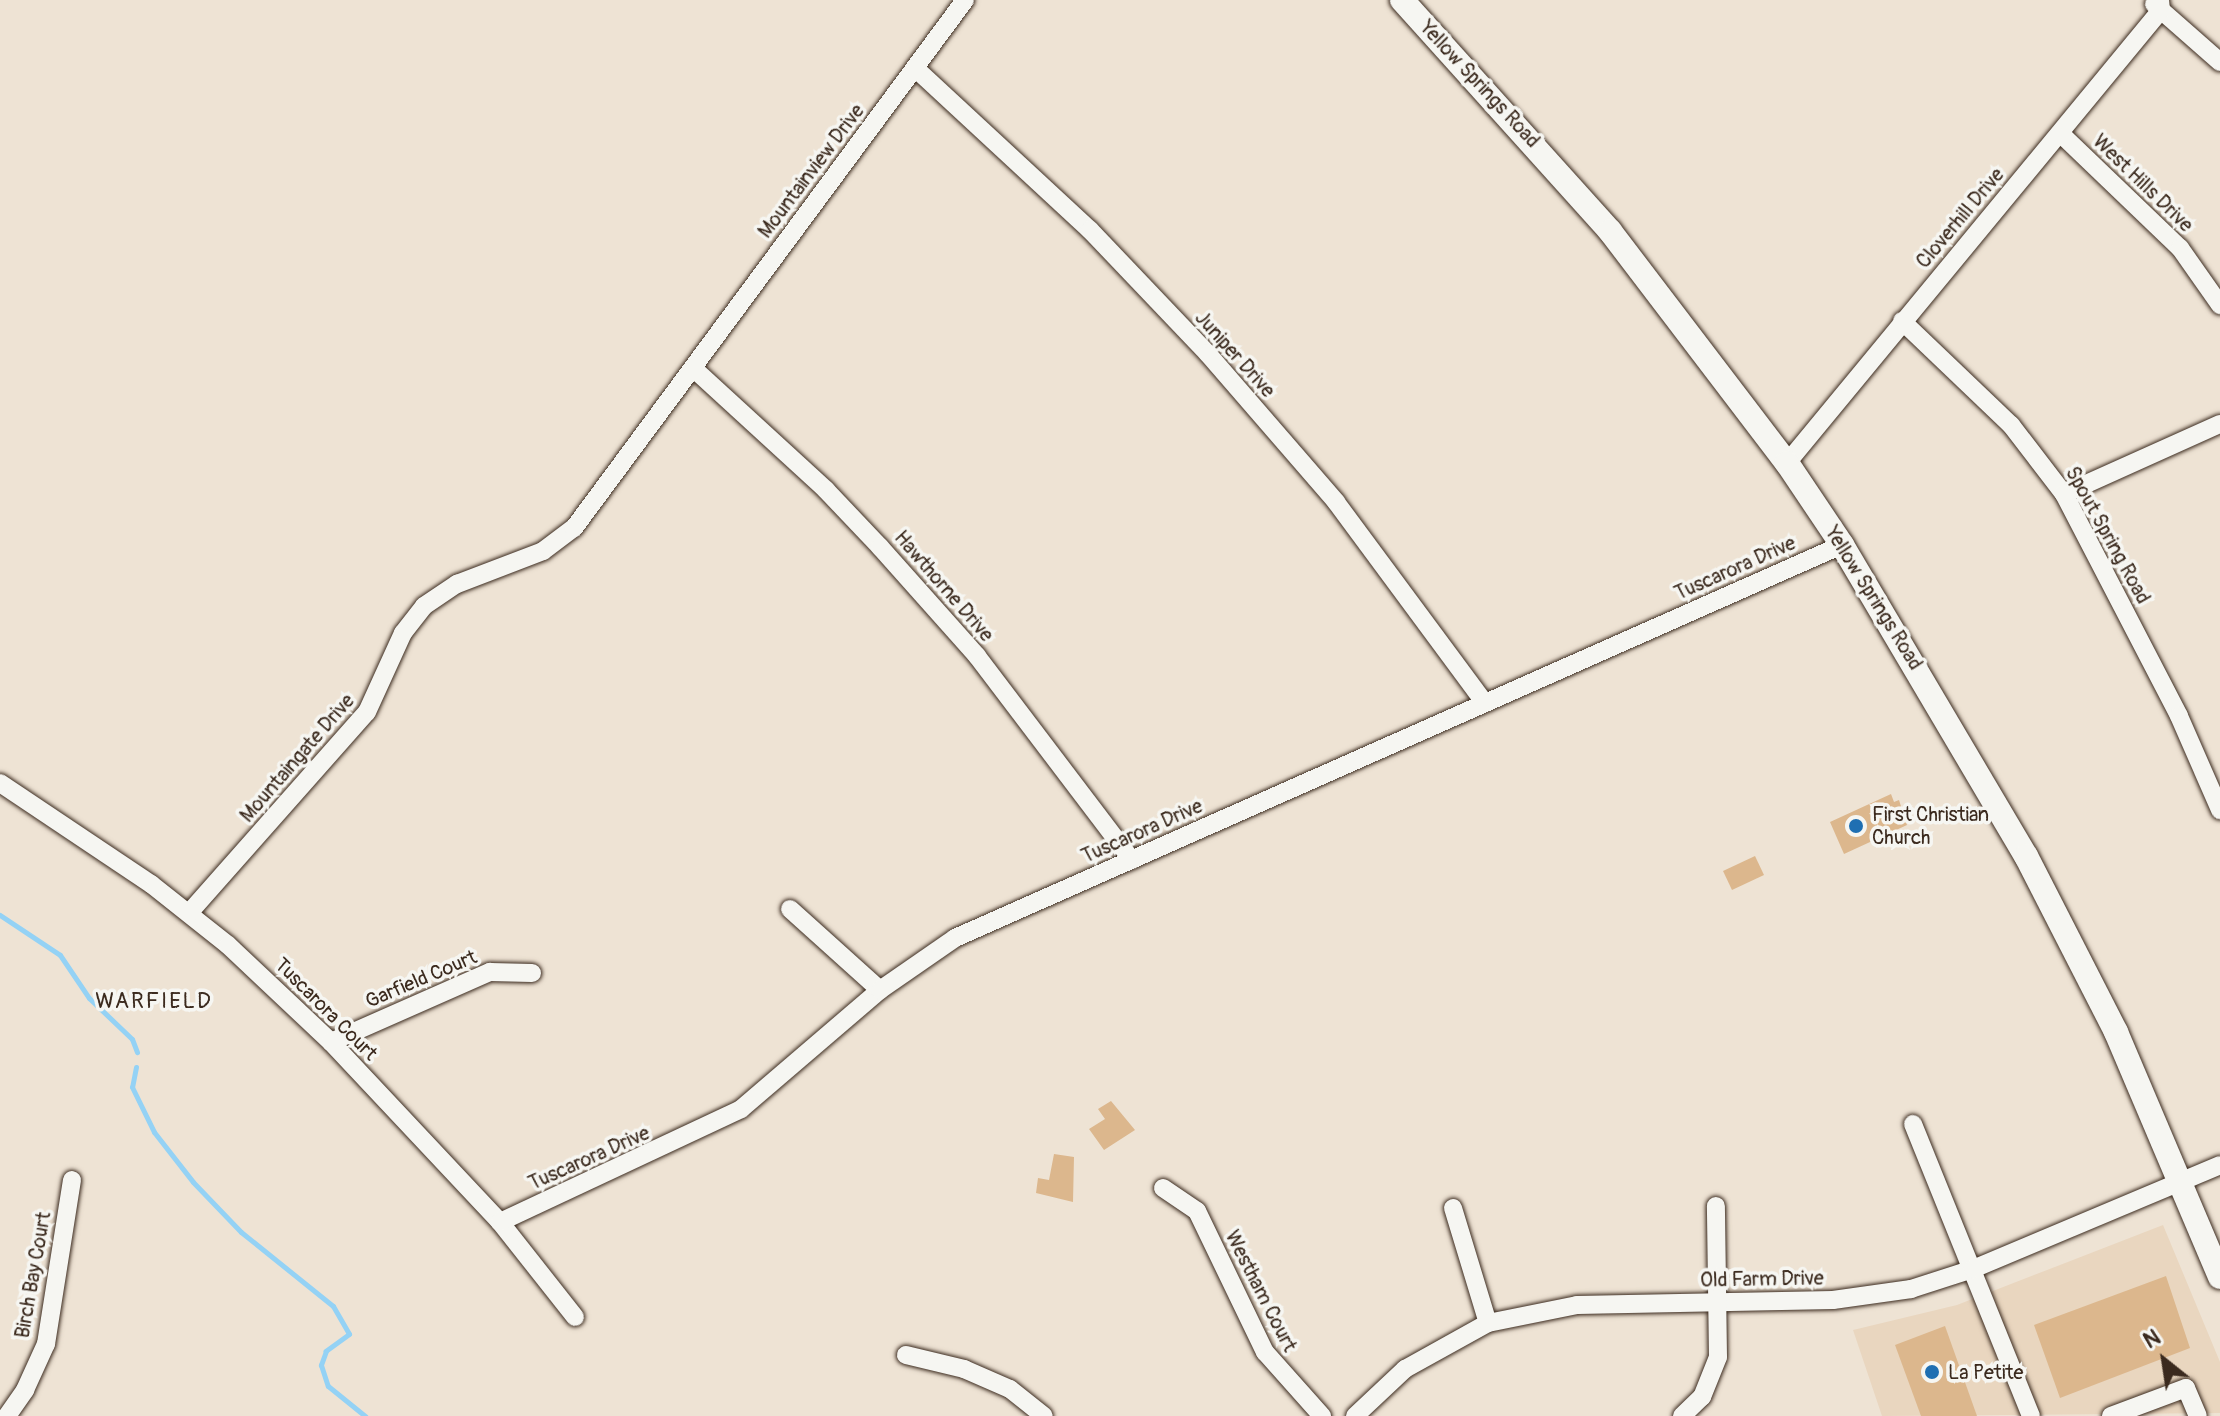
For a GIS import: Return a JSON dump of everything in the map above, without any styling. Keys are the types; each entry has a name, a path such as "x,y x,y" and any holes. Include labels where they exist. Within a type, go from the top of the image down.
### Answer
{"main road":[{"name":"Yellow Springs Road","path":"1402,0 1556,166 1787,463 1842,545 2026,856 2116,1032 2220,1277"}],"street":[{"name":"Mountainview Drive","path":"693,368 965,0"},
{"name":"Cloverhill Drive","path":"1787,463 1902,321 2061,134 2157,3"},
{"path":"2157,3 2220,62"},
{"name":"Juniper Drive","path":"915,68 1090,230 1208,354 1336,502 1485,703"},
{"name":"West Hills Drive","path":"2061,134 2180,248 2220,305"},
{"name":"Spout Spring Road","path":"1902,321 2011,425 2064,494 2179,716 2220,810"},
{"name":"Hawthorne Drive","path":"693,368 826,490 880,547 977,656 1132,860"},
{"name":"Mountaingate Drive","path":"189,913 367,712 403,633 424,606 457,584 543,551 574,528 693,368"},
{"path":"2064,494 2220,424"},
{"name":"Tuscarora Drive","path":"500,1222 732,1115 880,990 955,938 1842,545"},
{"name":"Tuscarora Court","path":"0,783 189,913 331,1042 500,1222 575,1317"},
{"path":"790,909 880,990"},
{"name":"Garfield Court","path":"331,1042 490,972 532,973"},
{"path":"1913,1124 2031,1416"},
{"path":"2181,1180 2220,1165"},
{"name":"Birch Bay Court","path":"7,1416 25,1390 46,1344 72,1180"},
{"name":"Old Farm Drive","path":"1355,1416 1405,1369 1488,1323 1577,1305 1875,1296 1973,1269 2181,1180"},
{"name":"Westham Court","path":"1163,1188 1197,1211 1265,1352 1322,1416"},
{"path":"1682,1416 1702,1397 1718,1357 1716,1206"},
{"path":"1453,1208 1488,1323"},
{"path":"906,1355 964,1369 1010,1389 1044,1416"},
{"path":"2111,1416 2186,1388 2198,1416"}],"shaded area":[{"path":"2163,1225 2220,1362 2220,1413 1882,1416 1853,1330 1957,1305"}],"building":[{"path":"1891,794 1894,802 1899,800 1907,825 1844,854 1830,822"},
{"path":"1755,856 1764,875 1732,890 1723,871"},
{"path":"1111,1101 1135,1130 1104,1150 1089,1129 1105,1119 1098,1109"},
{"path":"1054,1154 1074,1157 1073,1202 1036,1193 1038,1178 1049,1180"},
{"path":"2166,1276 2190,1348 2060,1398 2034,1325"},
{"path":"1945,1326 1977,1416 1921,1416 1895,1345"}],"waterway":[{"path":"0,915 60,955 89,998 132,1039 137,1052"},
{"path":"136,1067 132,1087 154,1132 193,1182 241,1232 333,1306 349,1334 326,1351 321,1365 328,1386 365,1416"}],"place":[{"name":"First Christian Church","path":"1856,826"},
{"name":"La Petite","path":"1932,1372"}],"district":[{"name":"WARFIELD","path":"154,1002"}]}
